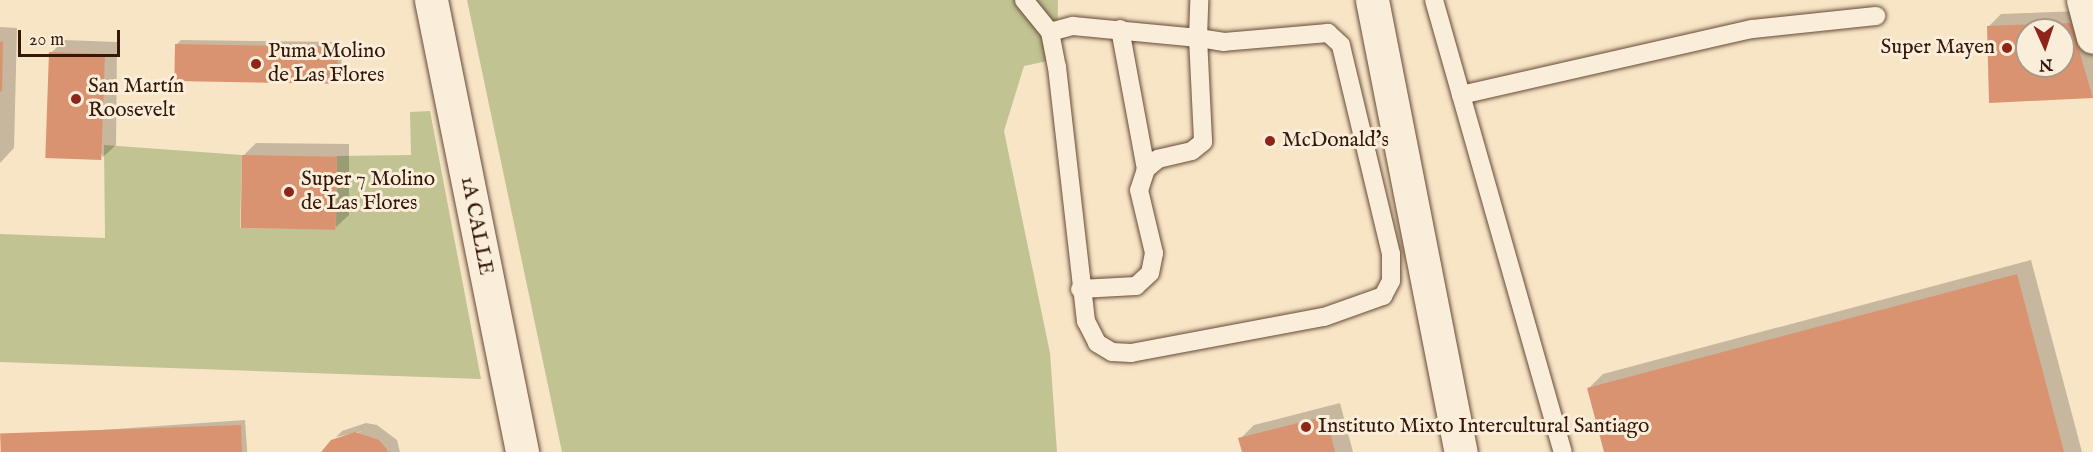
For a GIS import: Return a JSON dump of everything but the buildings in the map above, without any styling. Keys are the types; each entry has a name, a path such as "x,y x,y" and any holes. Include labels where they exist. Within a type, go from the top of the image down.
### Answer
{"street":[{"name":"1A CALLE","path":"431,0 522,452"},
{"path":"1372,0 1461,452"},
{"path":"2083,0 2093,37"}],"lane":[{"path":"1024,0 1050,32 1057,67 1080,289 1086,321 1098,343 1112,352 1131,353 1324,317 1383,296 1391,281 1391,254 1341,45 1328,33 1224,42 1120,29 1073,26 1050,32"},
{"path":"1146,169 1158,159 1192,151 1203,142 1198,38 1199,0"},
{"path":"1434,0 1563,452"},
{"path":"1461,94 1752,29 1876,16"},
{"path":"1080,289 1136,286 1150,273 1154,253 1139,190 1146,169 1120,29"}],"green space":[{"path":"467,0 1058,0 1057,59 1024,66 1004,131 1050,353 1057,452 562,452"},
{"path":"430,111 481,379 0,362 0,234 105,238 104,145 242,155 240,228 336,229 337,156 411,155 410,112"}],"place":[{"name":"Super Mayen","path":"2007,48"},
{"name":"Puma Molino de Las Flores","path":"256,64"},
{"name":"San Martín Roosevelt","path":"76,99"},
{"name":"McDonald's","path":"1270,141"},
{"name":"Super 7 Molino de Las Flores","path":"289,192"},
{"name":"Instituto Mixto Intercultural Santiago","path":"1306,427"}]}
